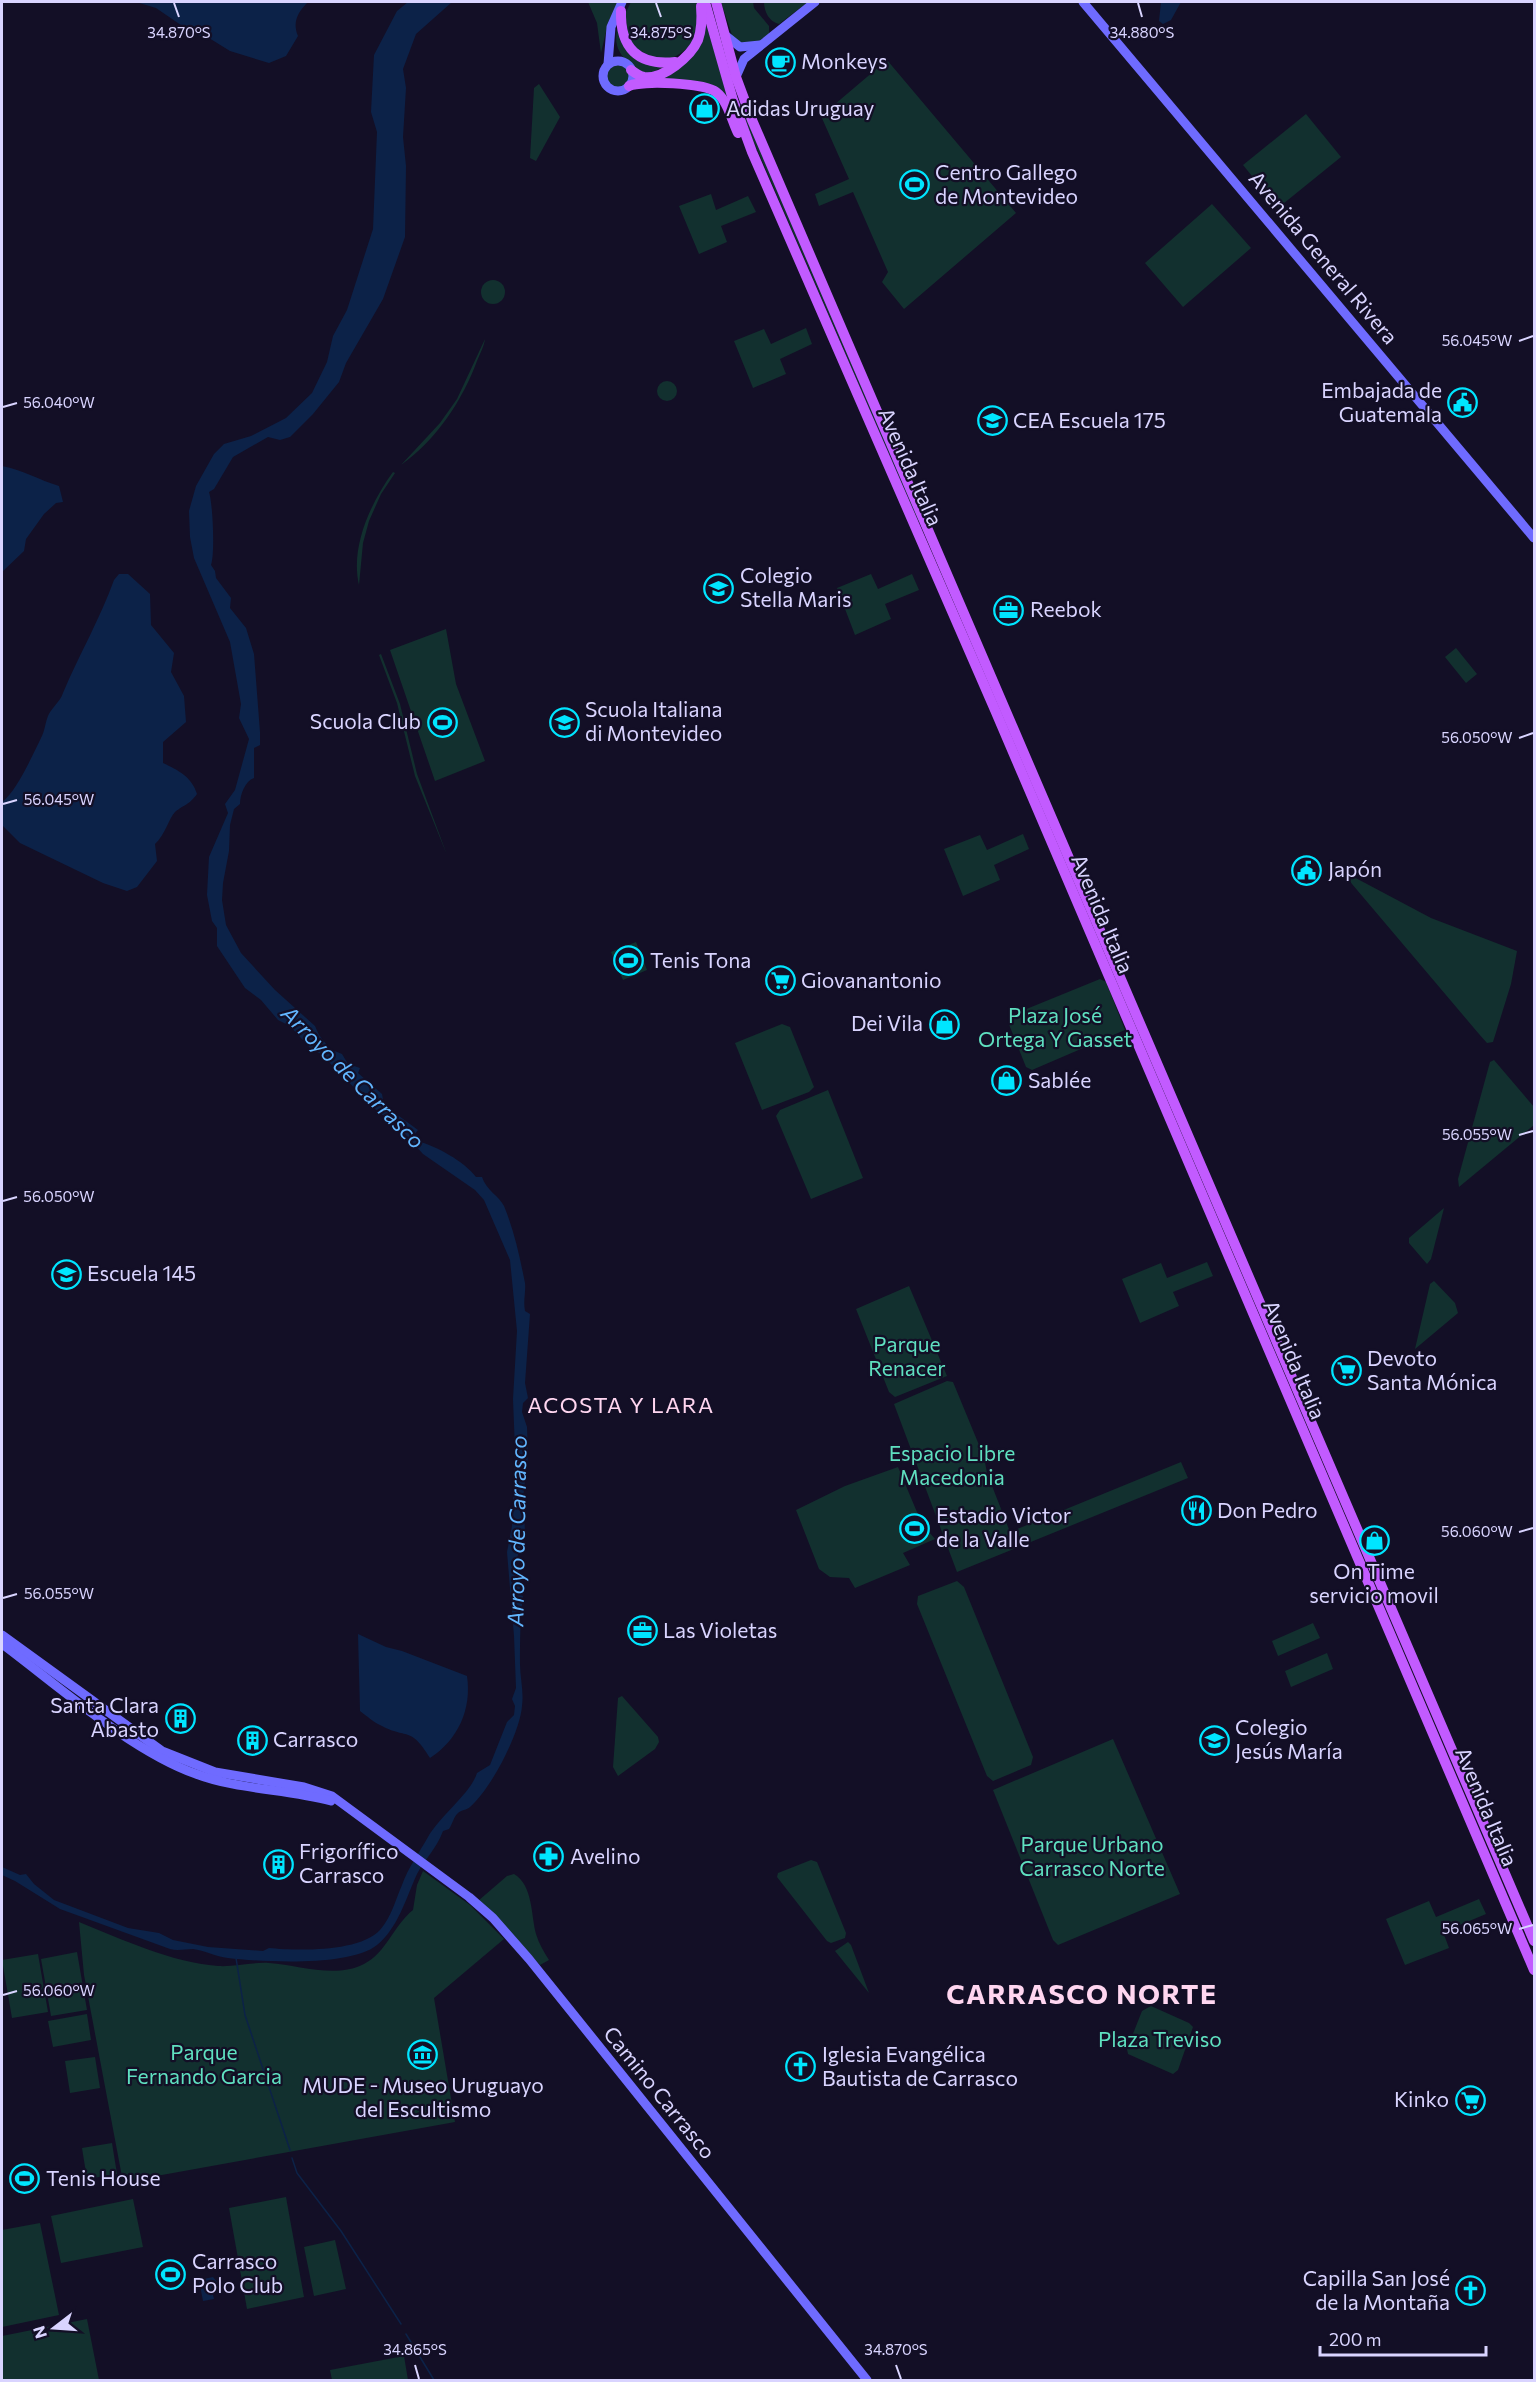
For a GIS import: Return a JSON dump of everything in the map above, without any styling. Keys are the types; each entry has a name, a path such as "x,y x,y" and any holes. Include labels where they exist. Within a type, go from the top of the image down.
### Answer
{"main road":[{"path":"623,5 615,27 613,44 621,62 641,76 651,77 679,62 693,49 702,25 703,2"},
{"name":"Avenida Italia","path":"703,2 732,100 752,152 1287,1392 1329,1464 1534,1941"},
{"name":"Avenida Italia","path":"716,2 736,76 792,213 1308,1428 1534,1970"},
{"path":"736,76 744,59 815,2"},
{"name":"Avenida General Rivera","path":"1083,2 1534,538"},
{"path":"623,5 623,36 634,53 652,62 679,62"},
{"path":"623,5 611,27 609,64 603,75 609,88 618,91 629,86 649,83 705,87 715,90 724,101 744,146 752,152"},
{"path":"725,35 740,46 744,59"},
{"path":"740,46 759,45"},
{"path":"609,64 621,62"},
{"path":"629,86 633,77 631,70"},
{"path":"2,1635 162,1751 215,1772 319,1791 338,1802"},
{"path":"2,1644 126,1736 171,1764 226,1782 303,1793 338,1802"},
{"name":"Camino Carrasco","path":"338,1802 404,1847 469,1897 510,1936 867,2380"}],"green space":[{"path":"588,2 618,2 608,23 601,53 597,23"},
{"path":"631,2 697,2 698,24 693,41 681,53 661,62 630,45 625,14"},
{"path":"711,2 726,51 920,519 918,521 750,133 728,66"},
{"path":"721,2 753,2 754,8 769,26 769,34 758,42 745,45 733,38"},
{"path":"764,2 808,2 779,24 768,16"},
{"path":"705,21 736,122 722,95 642,79 684,60"},
{"path":"618,24 622,42 666,66 645,75 625,59 616,41"},
{"name":"Centro Gallego de Montevideo","path":"887,60 1016,213 904,309 882,282 888,272 853,192 819,206 815,194 849,179 821,116"},
{"path":"618,63 627,66 630,75 627,84 618,87 609,84 606,75 609,66"},
{"path":"539,84 560,117 536,161 530,158 534,88"},
{"path":"1306,114 1341,157 1278,208 1243,165"},
{"path":"711,194 716,210 748,196 756,212 721,226 727,242 699,254 679,206"},
{"path":"1212,204 1251,248 1183,307 1145,263"},
{"path":"493,280 502,283 505,292 502,301 493,304 484,301 481,292 484,283"},
{"path":"806,328 812,344 780,359 786,374 753,388 734,341 764,329 771,344"},
{"path":"485,339 471,376 456,405 426,443 401,465 440,423 457,399"},
{"path":"667,381 674,384 677,391 674,398 667,401 660,398 657,391 660,384"},
{"path":"393,472 395,473 381,494 369,521 363,543 359,585 357,556 364,526 377,497"},
{"path":"871,574 878,589 912,574 919,590 885,604 891,619 855,635 837,588"},
{"name":"Scuola Club","path":"446,629 456,684 485,761 435,781 390,650"},
{"path":"1456,648 1477,674 1466,683 1445,657"},
{"path":"381,654 400,704 417,774 447,855 415,776 397,703 379,655"},
{"path":"1023,834 1029,849 994,865 1000,880 963,896 944,849 980,835 987,850"},
{"path":"1350,875 1431,918 1517,951 1511,984 1493,1042 1487,1043 1479,1034 1352,884 1348,878"},
{"name":"Tenis Tona","path":"636,942 647,970 623,980 611,952"},
{"name":"Plaza José Ortega Y Gasset","path":"1100,979 1106,982 1125,1030 1032,1070 1026,1067 1008,1022 1009,1016"},
{"path":"782,1024 790,1027 814,1087 809,1092 762,1110 735,1043"},
{"path":"1494,1060 1534,1107 1534,1125 1459,1187 1458,1179 1490,1062"},
{"path":"828,1090 863,1178 811,1199 776,1116 780,1110"},
{"path":"1444,1208 1431,1259 1427,1264 1409,1243 1409,1238"},
{"path":"1207,1262 1213,1276 1173,1292 1179,1306 1140,1323 1122,1279 1161,1263 1167,1278"},
{"path":"1434,1281 1455,1303 1458,1313 1415,1349 1430,1284"},
{"name":"Parque Renacer","path":"909,1286 947,1376 895,1397 889,1392 856,1309"},
{"name":"Espacio Libre Macedonia","path":"947,1381 953,1382 984,1457 987,1473 1010,1532 1181,1462 1188,1478 957,1572 894,1404"},
{"path":"898,1467 922,1524 935,1539 903,1553 910,1565 855,1588 849,1578 830,1577 819,1569 796,1510 845,1486"},
{"path":"957,1581 964,1587 1033,1757 1031,1765 993,1781 987,1776 917,1604 918,1596"},
{"path":"1313,1623 1320,1638 1278,1656 1272,1641"},
{"path":"1327,1653 1333,1669 1291,1687 1285,1671"},
{"path":"622,1696 658,1737 659,1742 655,1749 618,1776 613,1767 618,1698"},
{"name":"Parque Urbano Carrasco Norte","path":"1113,1739 1180,1894 1058,1945 1053,1940 993,1790"},
{"path":"811,1860 817,1862 846,1933 845,1938 831,1943 827,1941 777,1877 778,1873"},
{"name":"Parque Fernando Garcia","path":"423,1871 470,1905 504,1939 434,1998 455,2122 123,2182 84,1975 79,1922 147,1949 200,1964 224,1966 269,1963 317,1970 341,1970 364,1964 379,1953 413,1910 417,1885"},
{"path":"514,1874 525,1885 536,1934 549,1960 540,1965 495,1915 478,1901 507,1876"},
{"path":"1479,1899 1486,1914 1443,1932 1449,1948 1405,1965 1386,1919 1429,1901 1436,1917"},
{"path":"848,1942 851,1945 869,1993 835,1951"},
{"path":"77,1952 87,2010 51,2016 41,1959"},
{"path":"38,1954 48,2012 12,2018 2,1960"},
{"name":"Plaza Treviso","path":"1151,2006 1193,2027 1178,2070 1173,2074 1128,2054 1127,2049 1142,2011"},
{"path":"87,2014 91,2040 53,2047 48,2021"},
{"path":"95,2057 100,2088 70,2093 65,2061"},
{"path":"112,2143 117,2174 87,2179 82,2148"},
{"path":"286,2197 304,2297 247,2309 229,2208"},
{"path":"133,2199 143,2247 61,2263 51,2216"},
{"path":"40,2223 59,2315 2,2327 2,2230"},
{"path":"335,2240 346,2289 314,2296 304,2247"},
{"path":"87,2319 99,2380 2,2380 2,2336"},
{"path":"404,2356 408,2380 332,2380 330,2370"}],"water":[{"path":"136,2 308,2 297,18 298,36 286,56 269,63 230,51 209,38 194,34 156,8"},
{"name":"Arroyo de Carrasco","path":"408,2 452,2 416,34 403,69 406,88 403,137 406,166 405,237 383,299 346,363 339,382 313,414 290,437 280,440 268,437 233,457 214,489 209,492 213,529 211,565 216,578 231,598 230,608 246,628 254,654 260,732 260,745 254,748 254,778 244,789 240,804 234,809 230,825 222,900 226,925 241,953 275,990 315,1026 330,1049 342,1054 348,1064 360,1068 358,1073 382,1094 384,1105 418,1130 414,1135 417,1141 433,1146 464,1165 476,1177 482,1177 486,1186 502,1202 508,1215 525,1283 525,1311 530,1314 525,1383 528,1398 523,1403 522,1412 527,1427 528,1456 523,1498 525,1531 515,1565 521,1580 519,1594 523,1596 520,1647 522,1700 516,1731 495,1774 478,1799 469,1808 458,1813 449,1829 443,1831 438,1843 417,1874 391,1930 377,1945 364,1952 327,1960 243,1959 193,1949 170,1949 60,1909 2,1875 2,1867 20,1875 26,1874 34,1884 54,1900 128,1928 159,1933 173,1940 208,1947 263,1951 269,1948 296,1950 358,1943 380,1930 388,1919 407,1873 433,1829 469,1788 477,1773 490,1765 507,1722 514,1715 515,1706 512,1699 516,1688 514,1636 507,1552 512,1526 515,1450 513,1399 517,1331 510,1260 484,1200 475,1190 423,1154 397,1125 377,1111 321,1054 311,1049 290,1026 278,1020 261,1000 245,988 217,946 217,928 212,921 207,895 209,857 228,813 225,804 235,790 249,739 239,718 241,704 230,642 194,558 189,511 196,486 214,454 224,444 251,436 286,418 312,393 327,362 333,336 347,310 373,229 377,132 371,112 374,55 397,11"},
{"path":"1161,2 1181,2 1171,20 1163,24 1159,21"},
{"path":"2,466 59,486 63,502 56,503 44,514 26,539 24,551 2,572"},
{"path":"119,574 128,574 150,594 151,625 174,653 171,672 184,696 186,722 163,742 163,763 179,771 188,779 197,794 175,812 155,844 157,861 137,887 127,891 103,883 20,843 2,825 2,802 19,782 29,763 48,716 62,696 114,580"},
{"path":"358,1634 386,1647 467,1676 467,1700 461,1723 448,1742 430,1758 413,1737 377,1724 360,1711"},
{"path":"213,2277 218,2283 211,2287 214,2299 203,2301 199,2280"}],"waterway":[{"path":"236,1958 245,2015 290,2150"},
{"path":"292,2158 297,2173 341,2231 401,2324"},
{"path":"406,2334 434,2380"}],"place":[{"name":"Monkeys","path":"780,62"},
{"name":"Adidas Uruguay","path":"705,109"},
{"name":"Centro Gallego de Montevideo","path":"914,185"},
{"name":"Embajada de Guatemala","path":"1463,403"},
{"name":"CEA Escuela 175","path":"992,421"},
{"name":"Colegio Stella Maris","path":"719,588"},
{"name":"Reebok","path":"1009,610"},
{"name":"Scuola Club","path":"442,722"},
{"name":"Scuola Italiana di Montevideo","path":"564,722"},
{"name":"Japón","path":"1307,870"},
{"name":"Tenis Tona","path":"629,961"},
{"name":"Giovanantonio","path":"780,981"},
{"name":"Dei Vila","path":"944,1024"},
{"name":"Sablée","path":"1007,1081"},
{"name":"Escuela 145","path":"66,1274"},
{"name":"Devoto Santa Mónica","path":"1346,1371"},
{"name":"Don Pedro","path":"1196,1511"},
{"name":"Estadio Victor de la Valle","path":"915,1528"},
{"name":"On Time servicio movil","path":"1374,1541"},
{"name":"Las Violetas","path":"642,1631"},
{"name":"Santa Clara Abasto","path":"180,1718"},
{"name":"Carrasco","path":"252,1740"},
{"name":"Colegio Jesús María","path":"1214,1740"},
{"name":"Avelino","path":"549,1857"},
{"name":"Frigorífico Carrasco","path":"278,1864"},
{"name":"MUDE - Museo Uruguayo del Escultismo","path":"423,2055"},
{"name":"Iglesia Evangélica Bautista de Carrasco","path":"801,2067"},
{"name":"Kinko","path":"1470,2100"},
{"name":"Tenis House","path":"25,2179"},
{"name":"Carrasco Polo Club","path":"171,2274"},
{"name":"Capilla San José de la Montaña","path":"1471,2291"}],"district":[{"name":"ACOSTA Y LARA","path":"621,1405"},
{"name":"CARRASCO NORTE","path":"1082,1995"}]}
